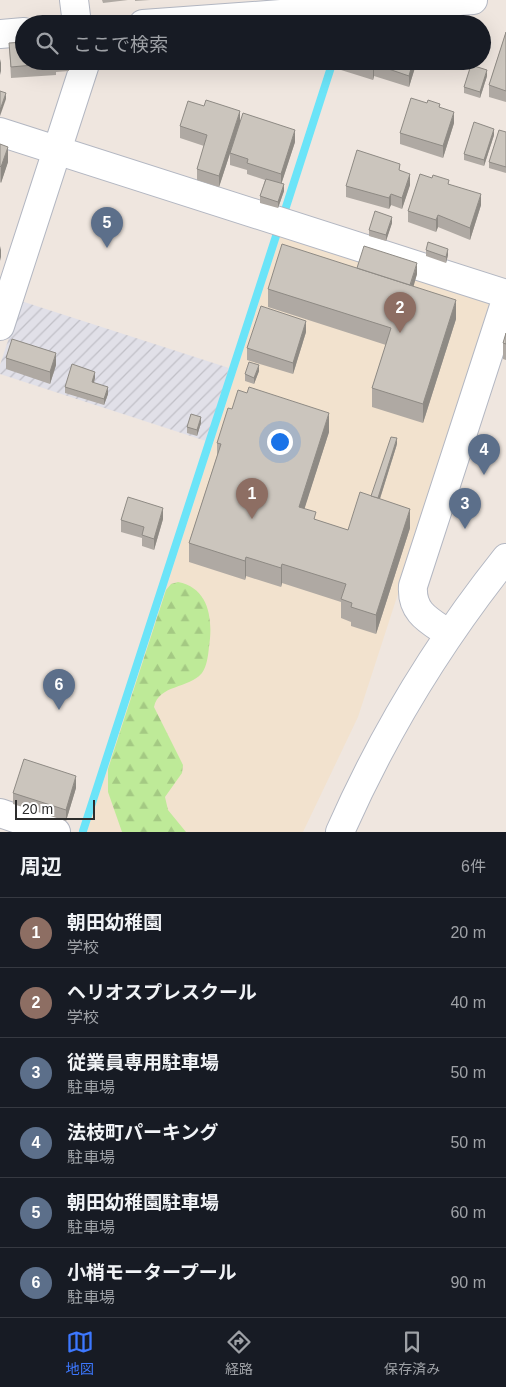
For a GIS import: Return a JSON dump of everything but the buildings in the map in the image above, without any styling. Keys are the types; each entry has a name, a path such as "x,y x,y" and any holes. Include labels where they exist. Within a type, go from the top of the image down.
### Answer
{"street":[{"path":"74,0 76,15"},
{"path":"267,15 473,0"},
{"path":"0,34 15,33"},
{"path":"0,326 83,70"},
{"path":"0,132 506,294"},
{"path":"450,634 422,616 416,608 412,597 413,586 506,300"},
{"path":"340,832 389,733 450,634 506,558"},
{"path":"0,814 56,832"}],"shaded area":[{"path":"282,231 488,297 492,304 358,717 303,832 87,832"},
{"path":"21,301 229,368 206,441 0,374 0,365"}],"green space":[{"path":"178,582 189,585 203,598 207,607 210,627 208,657 202,673 190,682 162,694 154,707 183,765 182,773 165,797 168,810 186,832 122,832 108,792 108,769 166,590 171,584"}],"waterway":[{"path":"285,210 330,70"},
{"path":"83,831 277,233"}],"place":[{"name":"朝田幼稚園駐車場","path":"107,248"},
{"name":"ヘリオスプレスクール","path":"400,333"},
{"name":"法枝町パーキング","path":"484,475"},
{"name":"朝田幼稚園","path":"252,519"},
{"name":"従業員専用駐車場","path":"465,529"},
{"name":"小梢モータープール","path":"59,710"}]}
